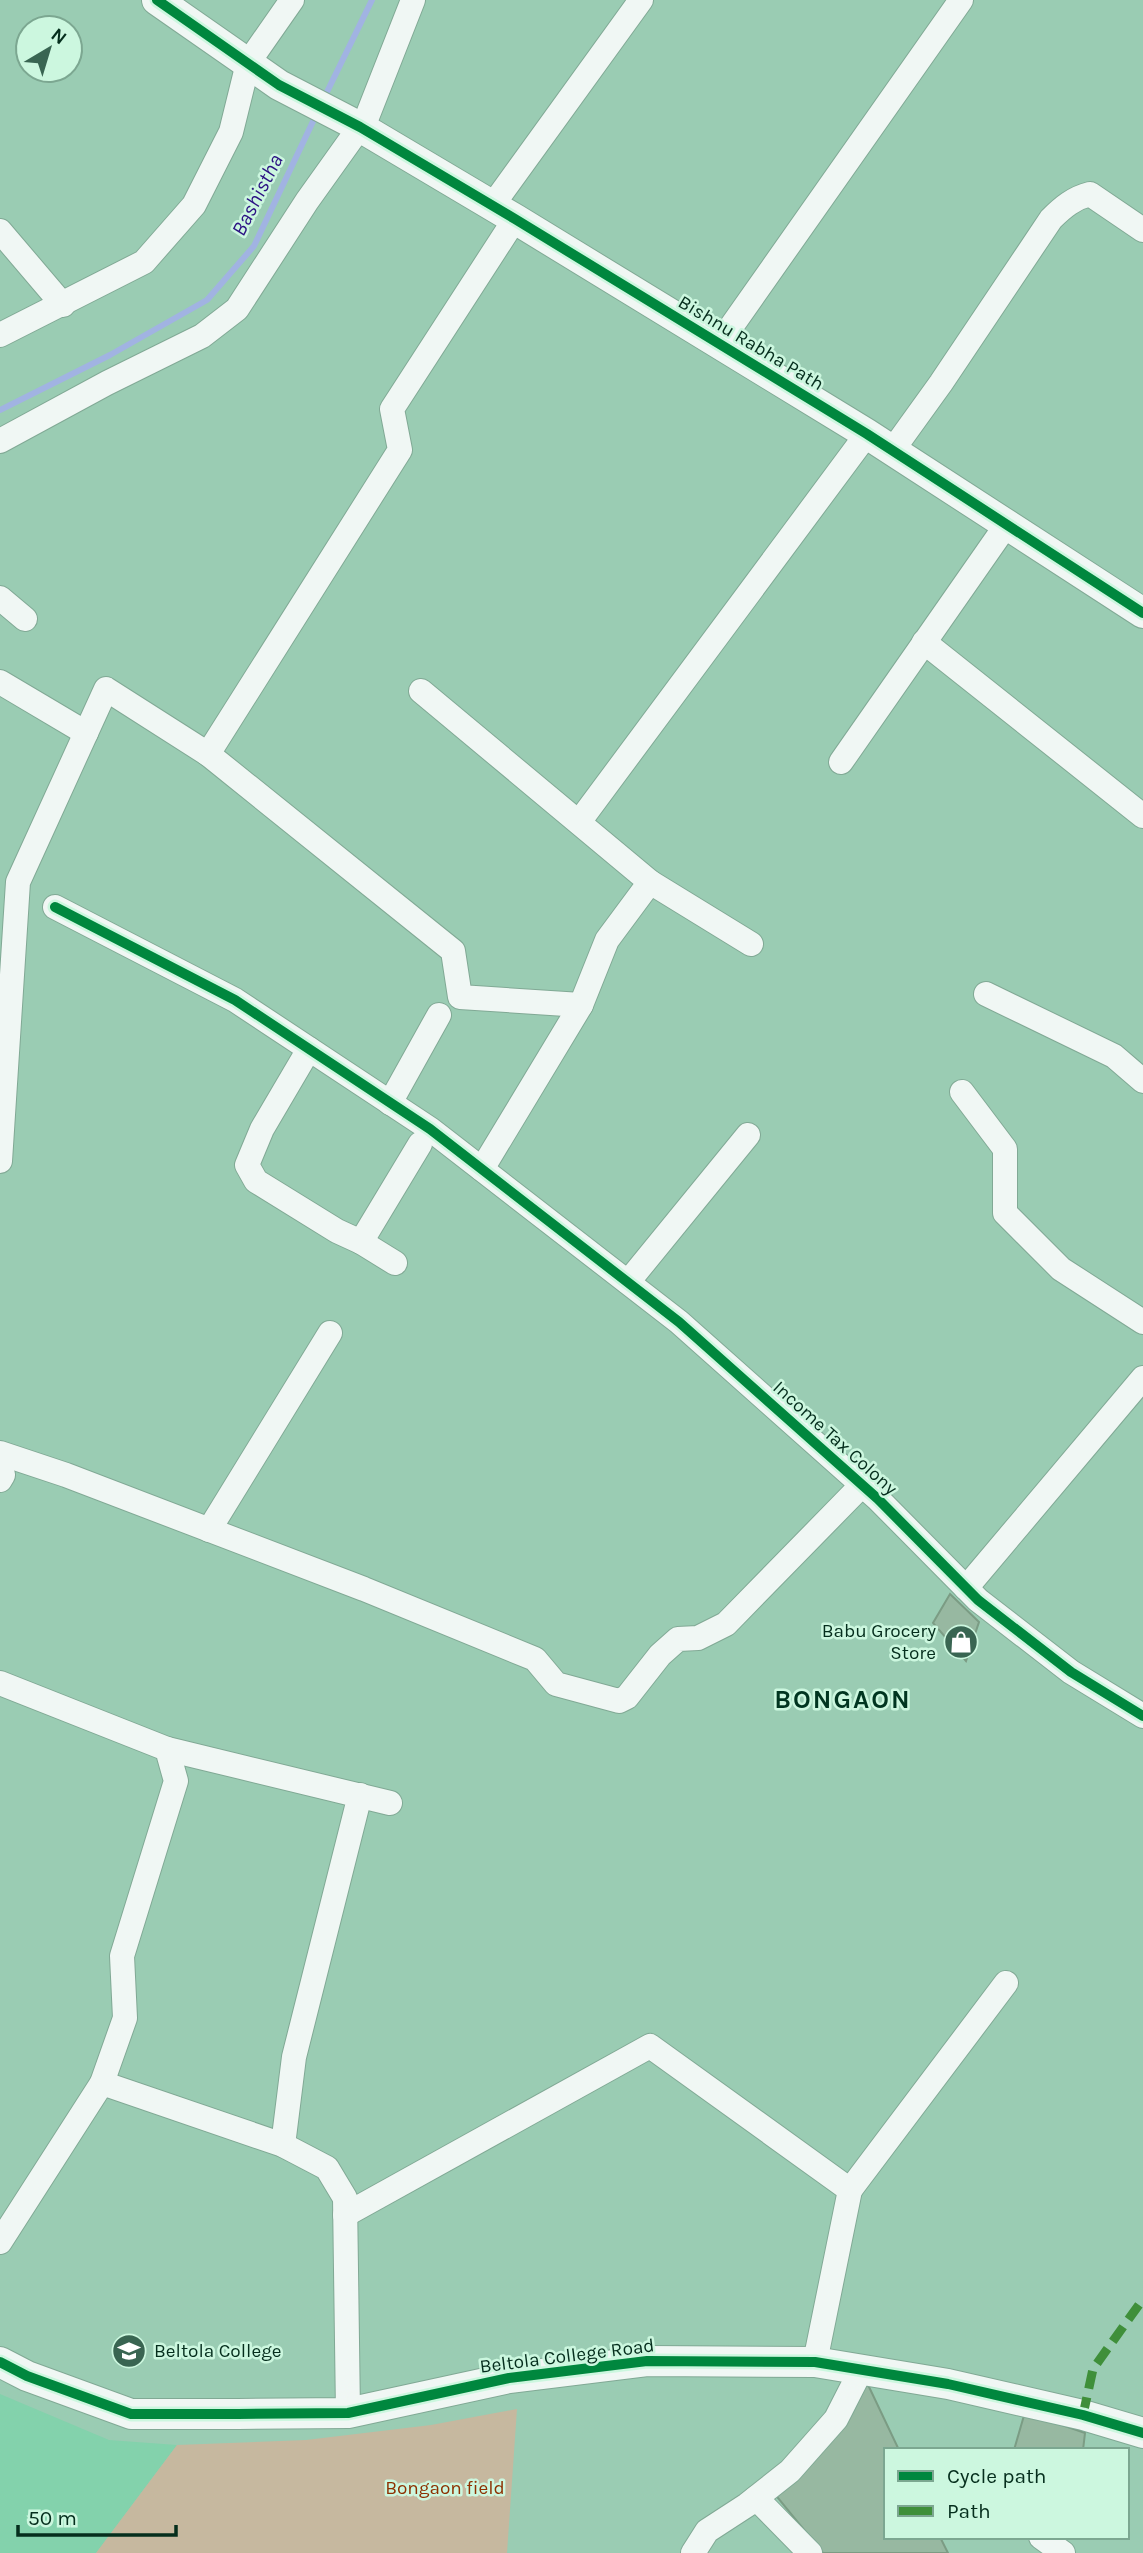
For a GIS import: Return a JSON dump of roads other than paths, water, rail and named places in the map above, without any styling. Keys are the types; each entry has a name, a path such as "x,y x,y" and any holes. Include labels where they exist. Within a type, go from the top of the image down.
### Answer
{"street":[{"name":"Bishnu Rabha Path","path":"157,0 279,85 347,120 503,212 867,434 1143,613"},
{"path":"0,335 144,262 194,205 230,132 248,63 292,0"},
{"path":"0,441 107,383 202,336 237,309 307,201 347,120 367,117 413,0"},
{"path":"208,754 400,450 392,409 503,212 641,0"},
{"path":"719,344 961,0"},
{"path":"892,451 1051,219 1065,205 1080,196 1090,194 1143,230"},
{"path":"0,231 63,305"},
{"path":"579,822 867,434"},
{"path":"841,762 1007,524"},
{"path":"0,598 25,619"},
{"path":"924,642 1143,816"},
{"path":"0,682 86,733"},
{"path":"0,1161 9,878 86,733 106,689 208,754 453,951 460,997 582,1004"},
{"path":"421,691 650,882 751,944"},
{"path":"482,1169 582,1004 607,940 650,882"},
{"name":"Income Tax Colony","path":"55,907 235,1000 430,1129 679,1322 863,1485 978,1600 1071,1672 1143,1716"},
{"path":"986,994 1114,1056 1143,1081"},
{"path":"390,1102 439,1015"},
{"path":"309,1049 262,1129 247,1165 256,1181 395,1263"},
{"path":"962,1092 1005,1149 1005,1213 1061,1269 1143,1322"},
{"path":"628,1282 748,1135"},
{"path":"361,1242 420,1144"},
{"path":"209,1530 330,1333"},
{"path":"966,1588 1143,1378"},
{"path":"0,1453 66,1475 364,1589 535,1660 556,1684 619,1701 627,1697 660,1655 678,1639 698,1638 726,1624 863,1485"},
{"path":"0,1464 3,1475 0,1480"},
{"path":"0,1683 167,1749 390,1803"},
{"path":"0,2242 102,2082 125,2018 122,1956 176,1781 167,1749"},
{"path":"283,2145 294,2057 360,1795"},
{"path":"815,2362 850,2190 1006,1983"},
{"path":"345,2215 650,2046 850,2190"},
{"path":"102,2082 283,2145 327,2168 345,2198 348,2413"},
{"name":"Beltola College Road","path":"0,2362 27,2376 131,2414 348,2413 509,2378 647,2361 815,2362 948,2384 1143,2433"},
{"path":"693,2553 708,2531 790,2471 836,2419 861,2370"},
{"path":"756,2498 810,2553"},
{"path":"1044,2539 1063,2553"}],"waterway":[{"name":"Bashistha","path":"323,100 372,0"},
{"name":"Bashistha","path":"0,410 110,355 207,300 254,246 317,113"}],"place":[{"name":"Babu Grocery Store","path":"961,1642"},
{"name":"Beltola College","path":"129,2351"}],"district":[{"name":"BONGAON","path":"843,1699"}],"park label":[{"name":"Bongaon field","path":"445,2488"}]}
